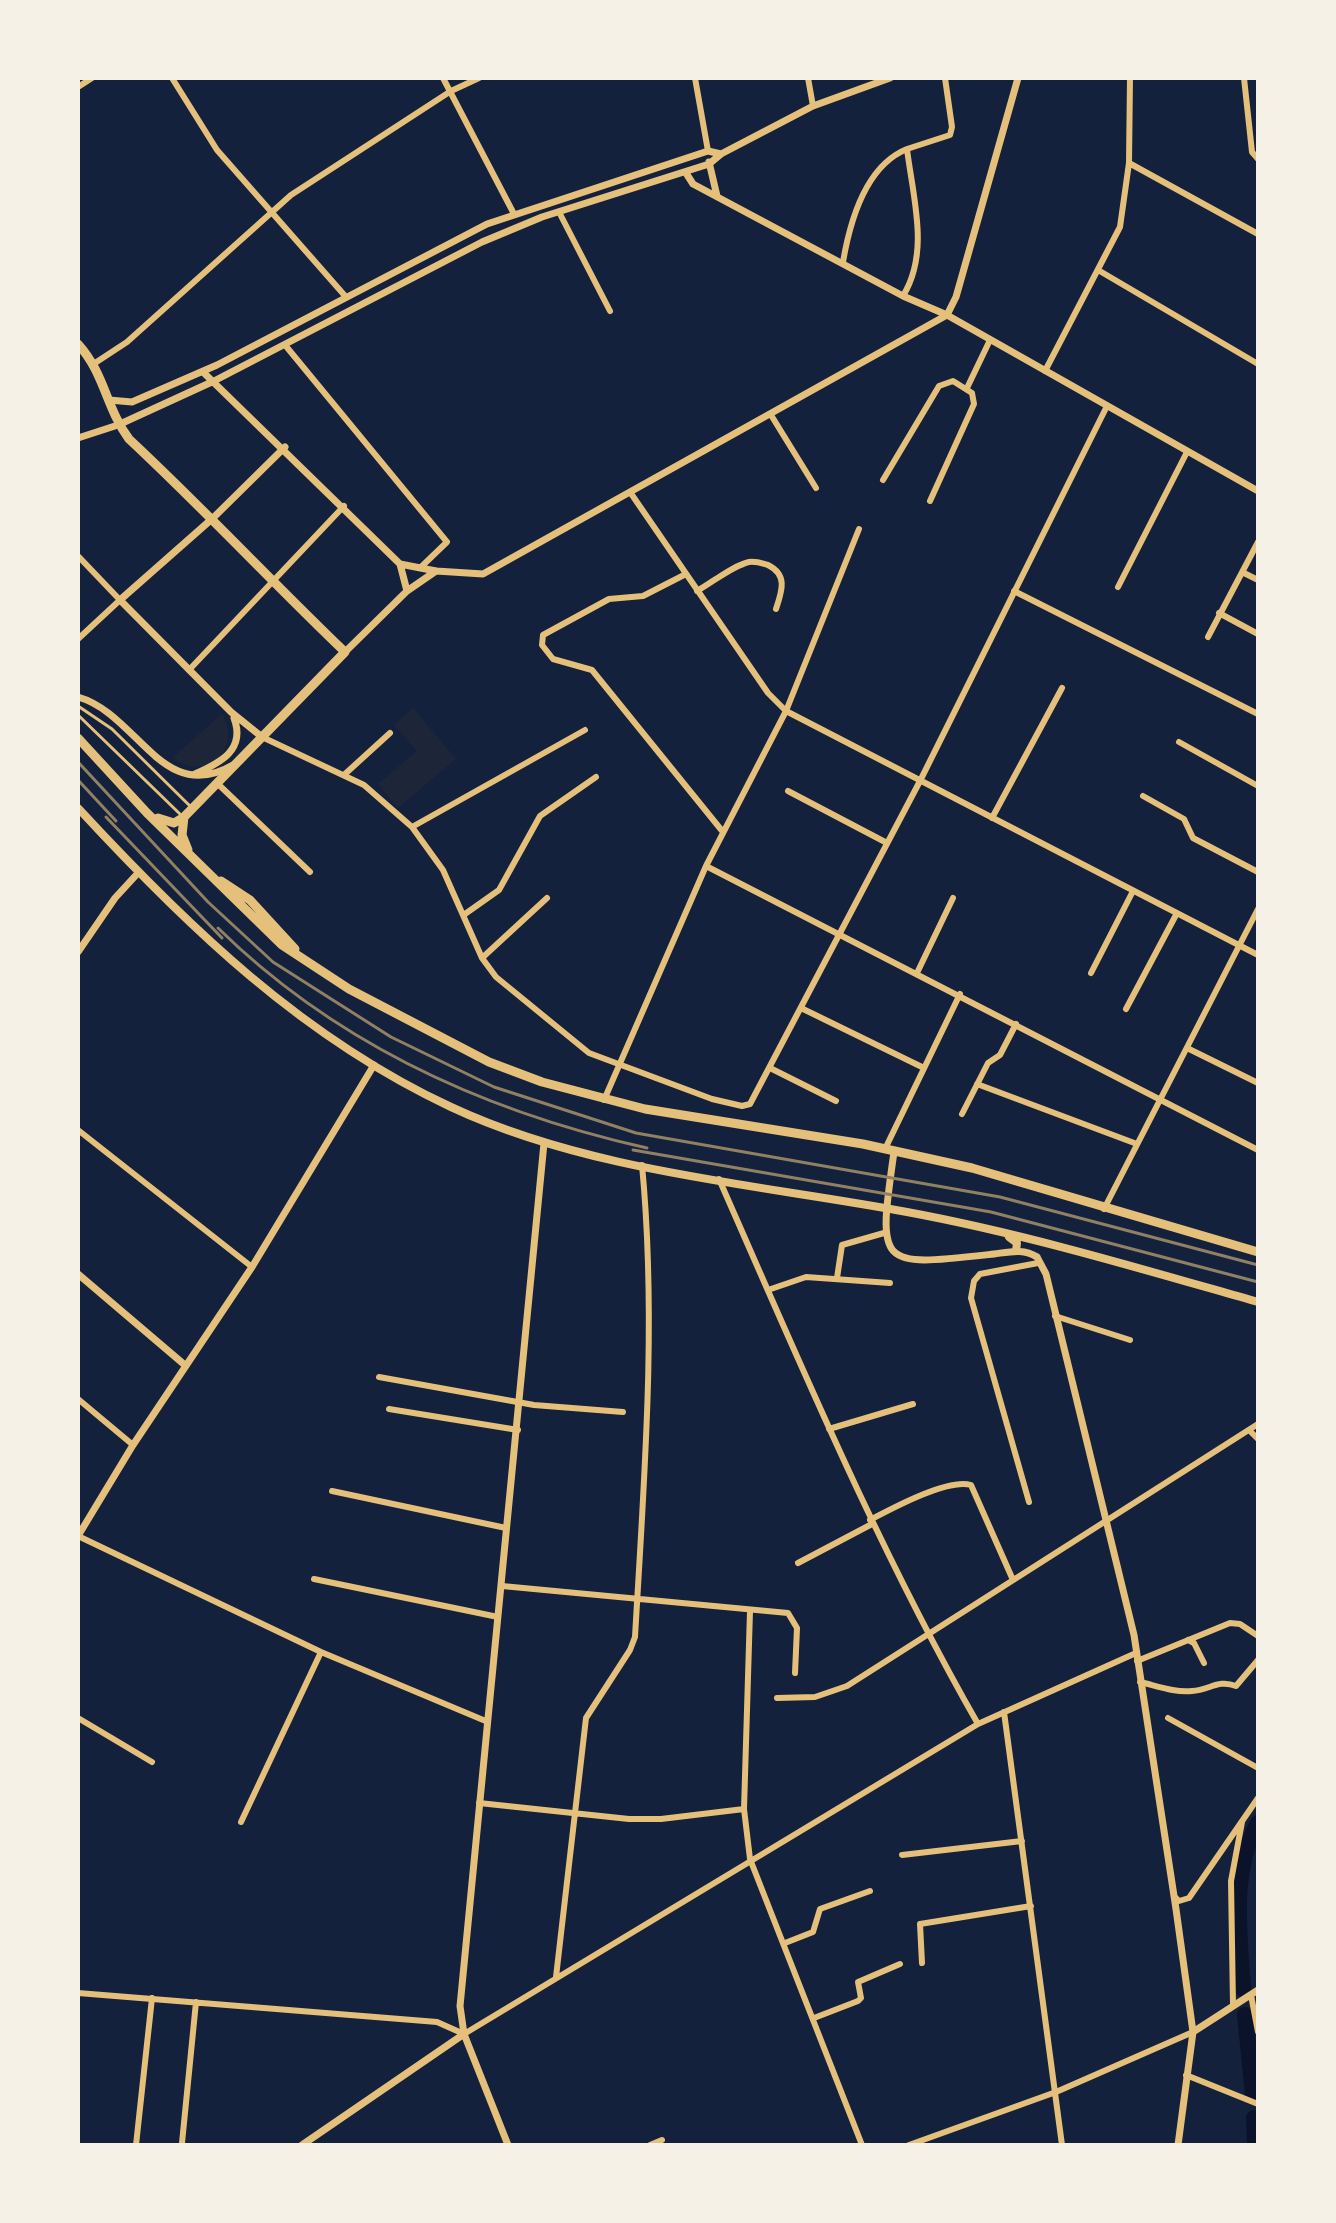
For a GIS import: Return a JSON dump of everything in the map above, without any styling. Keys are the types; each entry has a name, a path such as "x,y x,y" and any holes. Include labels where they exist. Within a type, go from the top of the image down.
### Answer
{"main road":[{"path":"78,344 95,363 118,425 345,652 184,817 174,823 147,813"},
{"path":"78,738 147,813 282,945 387,1010 489,1062 604,1100 890,1150 1002,1176 1104,1209 1258,1252"},
{"path":"78,808 138,873 241,971 305,1022 374,1065 452,1107 544,1143 642,1165 987,1228 1258,1302"},
{"path":"184,817 182,835 191,857"},
{"path":"217,880 232,886 303,958"},
{"path":"232,898 267,919"},
{"path":"987,1228 1014,1240 1016,1251"}],"street":[{"path":"78,87 92,78"},
{"path":"172,78 205,135 346,297"},
{"path":"443,78 514,214"},
{"path":"95,363 127,342 317,178 451,91 479,78"},
{"path":"695,78 717,196"},
{"path":"808,78 813,106"},
{"path":"78,438 118,425 214,381 466,249 559,212 709,164 721,154 813,106 890,78"},
{"path":"843,262 850,224 874,177 890,156 950,135 952,127 945,78"},
{"path":"400,564 436,571 483,574 947,315 956,297 1018,78"},
{"path":"1045,371 1120,227 1129,163 1130,78"},
{"path":"1244,78 1256,157"},
{"path":"903,296 915,278 919,249 907,149"},
{"path":"109,400 132,402 203,372 454,238 514,214 708,151 721,154"},
{"path":"1129,163 1258,234"},
{"path":"686,173 693,184 903,296 947,315 1258,491"},
{"path":"559,212 610,311"},
{"path":"1098,270 1258,364"},
{"path":"967,388 990,340"},
{"path":"285,345 447,542 420,568"},
{"path":"203,372 285,447 400,564 407,591"},
{"path":"883,480 939,386 953,381 967,388 974,404 930,501"},
{"path":"78,556 231,712 262,737 345,774 375,794 412,827 443,870 482,958 496,977 523,1000 589,1053 617,1066 732,1104 750,1104 920,781 1107,406"},
{"path":"771,415 816,488"},
{"path":"78,639 213,518 285,447"},
{"path":"1118,587 1187,452"},
{"path":"630,492 768,693 786,711 1258,955"},
{"path":"189,670 270,580 344,506"},
{"path":"604,1100 706,866 786,711 859,529"},
{"path":"1208,637 1258,542"},
{"path":"697,591 742,565 761,562 781,576 783,589 776,609"},
{"path":"345,652 407,591 436,571"},
{"path":"1242,572 1258,580"},
{"path":"686,574 643,596 609,599 543,635 542,645 553,659 592,670 723,832"},
{"path":"1014,591 1258,714"},
{"path":"1219,613 1258,634"},
{"path":"992,818 1062,688"},
{"path":"78,697 102,707 163,764 190,776 218,772 241,759"},
{"path":"190,776 218,764 231,753 237,732 231,712"},
{"path":"412,827 585,730"},
{"path":"345,774 390,733"},
{"path":"1179,742 1258,786"},
{"path":"465,914 499,890 540,816 596,777"},
{"path":"218,784 310,872"},
{"path":"788,791 887,843"},
{"path":"1143,796 1181,817 1193,838 1258,872"},
{"path":"706,866 1258,1150"},
{"path":"78,952 115,898 138,873"},
{"path":"1091,973 1133,891"},
{"path":"482,958 547,898"},
{"path":"917,973 953,898"},
{"path":"1104,1209 1258,909"},
{"path":"1126,1009 1177,913"},
{"path":"960,994 924,1068 890,1150 892,1169 884,1233 890,1249 902,1258 916,1262 1016,1251 1038,1260 1046,1274 1137,1657 1174,1896 1193,2032 1178,2145"},
{"path":"801,1008 924,1068"},
{"path":"962,1114 988,1063 1000,1055 1016,1024"},
{"path":"1187,1048 1258,1083"},
{"path":"374,1065 252,1267 133,1445 78,1536 321,1652 488,1722"},
{"path":"770,1068 836,1101"},
{"path":"977,1084 1137,1144"},
{"path":"78,1130 252,1267"},
{"path":"508,2145 464,2034 461,1983 544,1143"},
{"path":"556,1977 586,1718 630,1650 637,1597 649,1384 642,1165"},
{"path":"718,1178 871,1522 926,1634 978,1724"},
{"path":"837,1278 842,1245 884,1233"},
{"path":"1029,1502 971,1298 974,1281 980,1274 1038,1260 1054,1244"},
{"path":"78,1274 186,1366"},
{"path":"768,1290 806,1277 890,1283"},
{"path":"1055,1316 1130,1340"},
{"path":"379,1377 520,1403 623,1412"},
{"path":"78,1399 133,1445"},
{"path":"829,1429 913,1404"},
{"path":"389,1409 518,1430"},
{"path":"777,1698 828,1695 1258,1424"},
{"path":"1249,1430 1258,1439"},
{"path":"798,1563 871,1522 924,1496 961,1483 971,1485 1013,1580"},
{"path":"332,1491 506,1528"},
{"path":"314,1579 498,1617"},
{"path":"502,1586 788,1613 796,1621 795,1673"},
{"path":"750,1611 744,1809 750,1859 862,2145"},
{"path":"302,2145 464,2034 978,1724 1137,1657 1235,1622 1258,1636"},
{"path":"1188,1640 1194,1643 1204,1663"},
{"path":"241,1822 321,1652"},
{"path":"1140,1682 1182,1691 1196,1691 1224,1682 1236,1686 1258,1660"},
{"path":"1004,1712 1062,2145"},
{"path":"78,1718 152,1762"},
{"path":"1168,1718 1258,1768"},
{"path":"1174,1896 1179,1901 1189,1898 1256,1806 1258,1798"},
{"path":"479,1803 576,1814 661,1819 744,1809"},
{"path":"1233,2005 1231,1881 1242,1822"},
{"path":"902,1855 1022,1841"},
{"path":"785,1943 813,1932 817,1914 826,1905 870,1891"},
{"path":"922,1963 920,1924 1031,1906"},
{"path":"814,2018 858,2001 861,1998 858,1982 900,1964"},
{"path":"909,2145 1056,2092 1193,2032 1254,1992 1258,2032"},
{"path":"78,1993 437,2022 464,2034"},
{"path":"136,2145 152,1998"},
{"path":"182,2143 196,2002"},
{"path":"1186,2075 1258,2104"},
{"path":"650,2145 662,2140"}],"lane":[{"path":"78,706 112,729 193,808"},
{"path":"78,715 184,817"}],"shaded area":[{"path":"413,708 456,759 398,808 378,784 417,751 394,725"},
{"path":"222,714 228,740 217,760 196,767 173,757"}],"waterway":[{"path":"1243,1989 1240,1883 1243,1862 1258,1823"},
{"path":"1245,2015 1253,2095"},
{"path":"1254,2118 1255,2145"}],"railway":[{"path":"78,762 208,902 273,962 391,1037 494,1087 636,1133 1000,1197 1258,1265"},
{"path":"78,780 116,821"},
{"path":"106,817 222,938"},
{"path":"218,928 264,970 313,1007 364,1040 417,1068 529,1115 647,1148"},
{"path":"633,1150 991,1212 1258,1282"}]}
